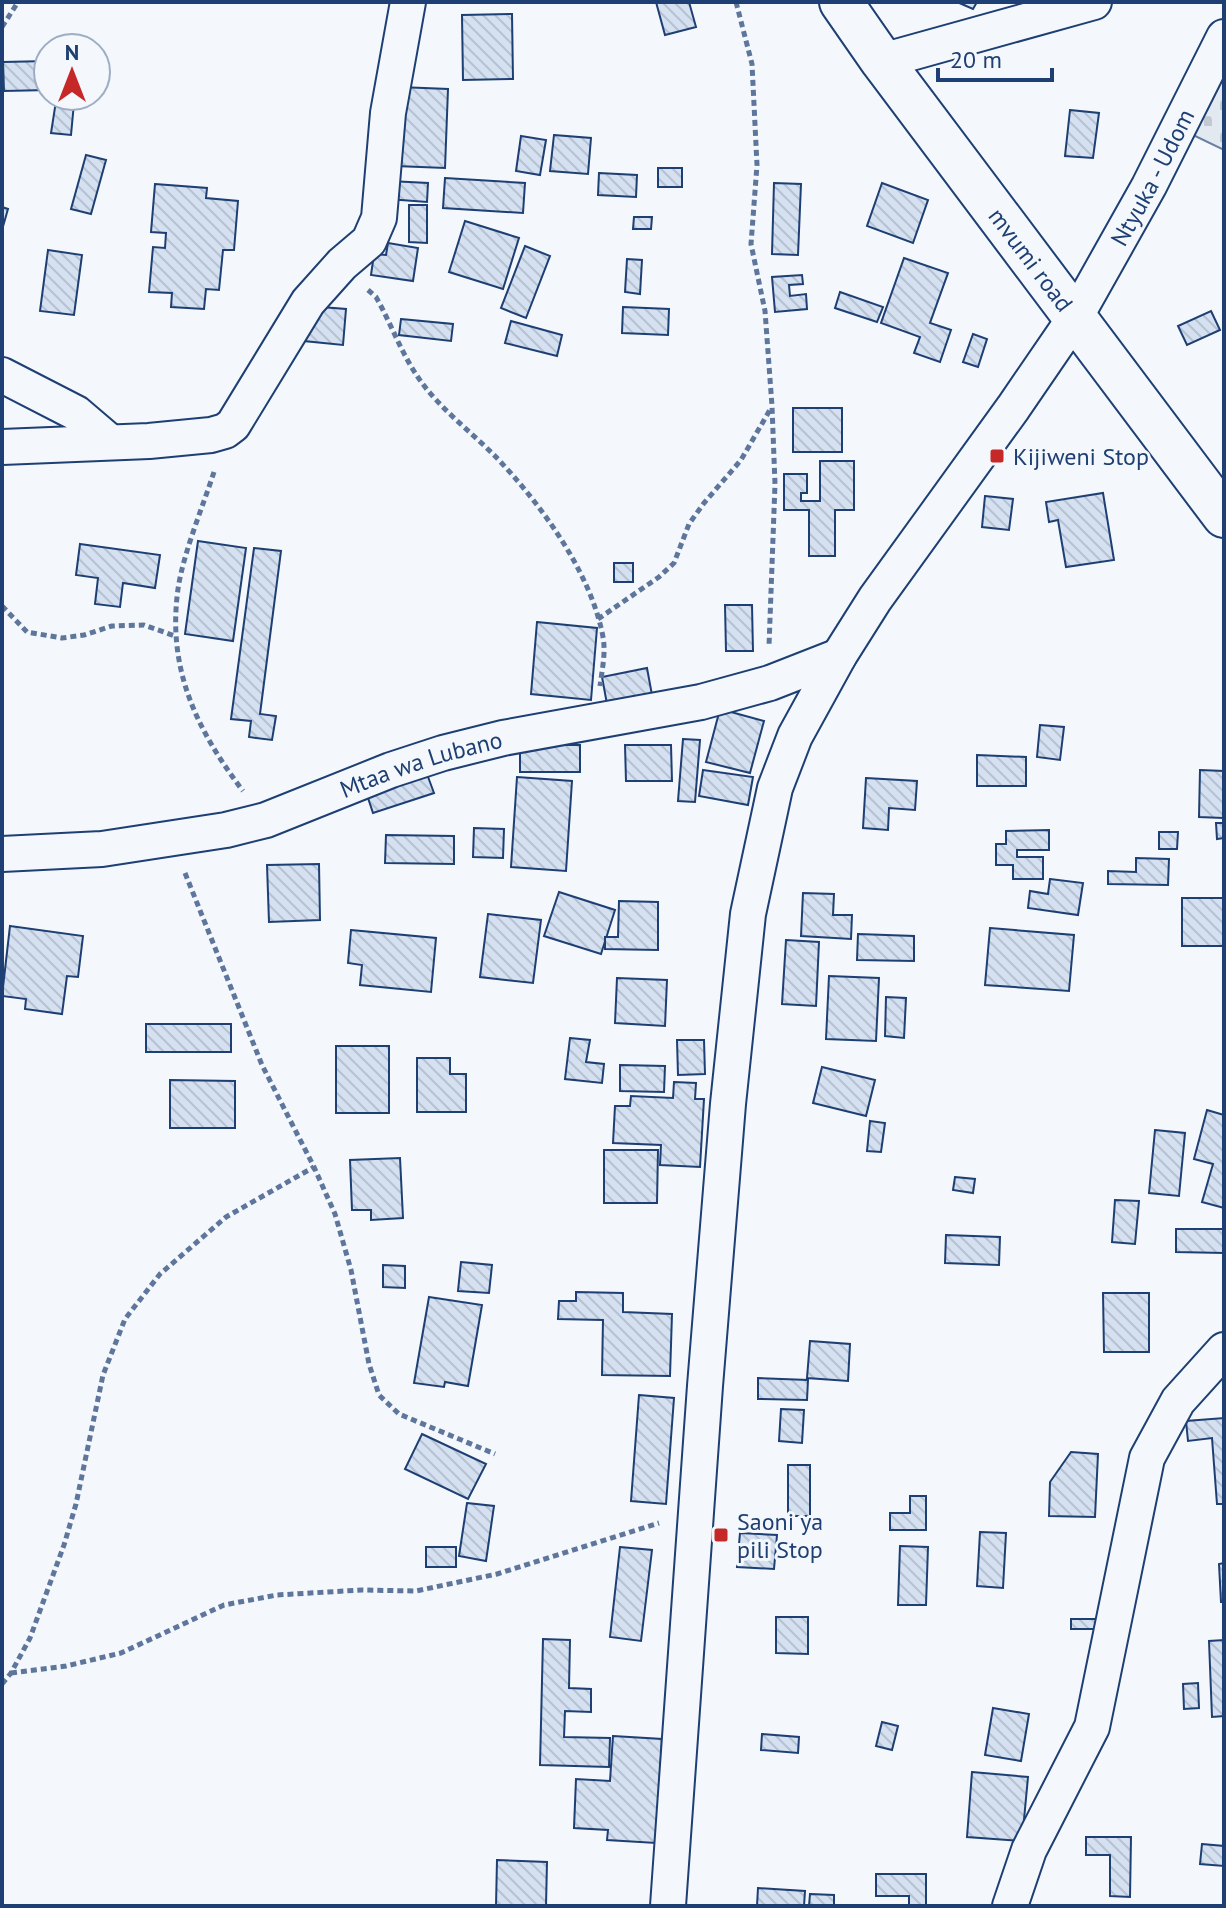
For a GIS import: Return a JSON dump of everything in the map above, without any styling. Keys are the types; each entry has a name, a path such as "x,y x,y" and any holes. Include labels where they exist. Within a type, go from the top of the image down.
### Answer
{"street":[{"path":"2,447 211,435 233,425 308,302 342,264 369,241 379,218 388,113 408,2"},
{"name":"mvumi road","path":"841,2 1224,516"},
{"path":"882,61 1094,2"},
{"name":"Ntyuka - Udom","path":"668,1906 717,1235 748,914 775,788 795,736 839,656 906,554 1076,316 1149,186 1224,37"},
{"path":"2,375 21,382 76,413 110,442"},
{"name":"Mtaa wa Lubano","path":"2,854 102,849 226,830 266,820 391,770 443,753 503,738 701,702 770,683 839,656"},
{"path":"1010,1906 1029,1850 1092,1727 1147,1458 1178,1401 1224,1350"}],"path":[{"path":"2,27 18,2"},
{"path":"736,2 752,64 757,165 751,244 765,311 772,406 775,484 768,622 770,683"},
{"path":"342,264 376,297 404,355 423,385 495,456 552,524 574,563 598,619 603,639 598,721"},
{"path":"598,619 674,563 689,524 741,460 772,406"},
{"path":"233,425 214,470 178,586 175,636 183,682 202,730 223,765 266,820"},
{"path":"2,606 27,632 62,638 112,626 144,625 175,636"},
{"path":"170,839 262,1065 335,1214 379,1395 399,1414 495,1454"},
{"path":"2,1684 30,1638 64,1545 76,1504 103,1375 125,1319 160,1274 226,1217 314,1167"},
{"path":"11,1673 66,1666 121,1653 224,1605 277,1595 362,1590 416,1591 497,1574 697,1511"}],"green space":[{"path":"1224,70 1224,150 1193,135"}],"building":[{"path":"656,2 689,2 696,27 665,35"},
{"path":"957,2 977,2 973,9"},
{"path":"512,14 513,79 463,80 462,15"},
{"path":"32,61 32,90 4,91 3,62"},
{"path":"399,87 448,89 445,168 396,166"},
{"path":"1070,110 1099,113 1093,158 1065,156"},
{"path":"54,112 73,112 71,135 51,133"},
{"path":"554,135 591,138 588,174 550,171"},
{"path":"521,136 546,140 540,175 516,171"},
{"path":"86,155 106,160 91,214 71,209"},
{"path":"658,168 682,168 682,187 658,187"},
{"path":"599,173 637,175 636,197 598,195"},
{"path":"445,178 525,183 523,213 443,208"},
{"path":"389,181 428,183 427,202 388,199"},
{"path":"774,183 801,184 798,255 772,254"},
{"path":"882,183 928,200 913,243 867,226"},
{"path":"155,184 207,188 206,198 238,201 234,250 223,250 219,290 206,289 204,309 171,307 172,293 149,292 153,247 165,248 166,233 151,232"},
{"path":"409,205 427,205 427,243 409,242"},
{"path":"2,207 8,209 2,230"},
{"path":"634,217 652,217 651,229 633,229"},
{"path":"465,221 519,238 503,289 449,272"},
{"path":"388,243 418,248 413,281 371,275 374,254 386,255"},
{"path":"525,246 550,256 526,318 501,308"},
{"path":"48,250 82,255 74,315 40,311"},
{"path":"904,258 948,273 930,323 951,330 940,362 914,353 920,337 881,323"},
{"path":"627,259 642,260 640,294 625,292"},
{"path":"802,275 803,284 789,285 790,296 806,294 807,309 775,312 772,277"},
{"path":"840,292 883,307 877,322 835,308"},
{"path":"308,306 346,309 343,345 304,341"},
{"path":"623,307 669,309 668,335 622,333"},
{"path":"1211,311 1220,330 1187,345 1178,326"},
{"path":"401,319 453,324 451,341 399,335"},
{"path":"511,321 562,335 557,356 505,343"},
{"path":"973,334 987,339 978,367 963,362"},
{"path":"793,408 842,408 842,452 793,452"},
{"path":"820,461 854,461 854,510 835,510 835,556 809,556 809,510 784,510 784,474 807,474 807,493 801,493 801,501 820,501"},
{"path":"1103,493 1114,560 1066,567 1058,520 1049,522 1046,502"},
{"path":"985,496 1013,499 1009,530 982,527"},
{"path":"198,541 246,548 233,641 185,634"},
{"path":"80,544 160,555 155,588 123,583 120,607 95,604 98,578 76,575"},
{"path":"254,548 281,551 260,714 276,716 272,740 249,737 251,721 231,719"},
{"path":"614,563 633,563 633,582 614,582"},
{"path":"725,605 752,605 753,651 726,651"},
{"path":"537,622 597,628 591,700 531,694"},
{"path":"647,668 652,695 607,704 602,677"},
{"path":"720,709 764,721 750,773 706,762"},
{"path":"1040,725 1064,727 1060,760 1037,757"},
{"path":"683,739 700,740 695,802 678,801"},
{"path":"520,745 580,745 580,772 520,772"},
{"path":"625,745 671,745 672,781 626,781"},
{"path":"977,755 1026,757 1026,786 977,786"},
{"path":"424,766 434,793 373,813 364,786"},
{"path":"703,770 753,777 748,805 699,796"},
{"path":"1200,770 1224,771 1223,818 1199,817"},
{"path":"517,777 572,781 566,871 511,867"},
{"path":"866,778 917,781 915,810 889,808 888,830 863,828"},
{"path":"1216,823 1224,823 1224,838 1217,839"},
{"path":"474,828 504,829 503,858 473,857"},
{"path":"1049,830 1049,850 1017,850 1017,857 1043,857 1043,879 1013,879 1013,865 996,865 996,844 1006,844 1006,831"},
{"path":"1159,832 1178,832 1177,849 1159,849"},
{"path":"386,835 454,836 454,864 385,863"},
{"path":"1136,858 1169,859 1168,885 1108,884 1108,871 1136,872"},
{"path":"319,864 320,920 269,922 267,865"},
{"path":"1050,879 1083,883 1078,915 1028,908 1030,891 1048,894"},
{"path":"559,892 615,910 601,954 544,936"},
{"path":"803,893 834,894 833,915 852,915 851,939 801,936"},
{"path":"1182,898 1224,898 1224,946 1182,946"},
{"path":"619,901 658,902 658,950 605,949 605,937 618,937"},
{"path":"488,914 541,920 533,983 480,977"},
{"path":"10,926 83,936 78,977 67,976 62,1014 25,1009 26,999 2,996"},
{"path":"990,928 1074,935 1069,991 985,985"},
{"path":"351,930 436,938 431,992 360,985 362,965 348,963"},
{"path":"858,934 914,936 914,961 857,960"},
{"path":"786,940 819,942 816,1006 782,1004"},
{"path":"829,976 879,978 876,1041 826,1039"},
{"path":"617,978 667,980 665,1026 615,1023"},
{"path":"886,997 906,998 904,1038 885,1036"},
{"path":"146,1024 231,1024 231,1052 146,1052"},
{"path":"570,1038 590,1040 586,1062 604,1064 602,1083 565,1079"},
{"path":"677,1040 704,1040 705,1074 678,1075"},
{"path":"336,1046 389,1046 389,1113 336,1113"},
{"path":"417,1058 450,1058 450,1074 466,1074 466,1112 417,1112"},
{"path":"620,1065 665,1066 664,1092 620,1091"},
{"path":"822,1067 875,1080 866,1116 813,1103"},
{"path":"170,1080 235,1081 235,1128 170,1128"},
{"path":"674,1082 696,1083 695,1099 704,1099 700,1167 660,1165 661,1145 613,1143 615,1106 630,1106 631,1096 673,1098"},
{"path":"1207,1110 1224,1115 1224,1208 1202,1202 1213,1164 1194,1159"},
{"path":"870,1121 885,1123 881,1152 867,1151"},
{"path":"1155,1130 1185,1133 1179,1196 1149,1193"},
{"path":"604,1150 658,1150 657,1203 604,1203"},
{"path":"400,1158 403,1218 371,1220 371,1210 352,1210 350,1160"},
{"path":"955,1177 975,1179 973,1193 953,1190"},
{"path":"1115,1200 1139,1201 1135,1244 1112,1242"},
{"path":"1176,1229 1224,1229 1224,1253 1176,1252"},
{"path":"946,1235 1000,1237 999,1265 945,1263"},
{"path":"461,1262 492,1265 489,1293 458,1291"},
{"path":"383,1265 405,1266 405,1288 383,1287"},
{"path":"576,1292 623,1293 623,1312 672,1314 670,1376 602,1375 603,1320 558,1319 559,1301 576,1301"},
{"path":"1103,1293 1149,1293 1149,1352 1104,1352"},
{"path":"429,1297 482,1305 468,1386 445,1382 444,1387 414,1383"},
{"path":"810,1341 850,1344 848,1381 807,1378"},
{"path":"758,1378 808,1380 807,1400 758,1399"},
{"path":"639,1395 674,1398 666,1504 631,1501"},
{"path":"781,1409 804,1410 802,1443 779,1441"},
{"path":"1224,1418 1224,1504 1217,1504 1212,1438 1188,1441 1186,1421"},
{"path":"422,1434 486,1464 468,1499 405,1469"},
{"path":"1071,1452 1098,1454 1095,1517 1049,1516 1050,1482"},
{"path":"788,1465 810,1465 810,1516 788,1516"},
{"path":"910,1496 926,1496 926,1530 890,1530 890,1513 910,1513"},
{"path":"467,1503 494,1506 486,1561 459,1556"},
{"path":"980,1532 1006,1533 1003,1588 977,1586"},
{"path":"740,1533 777,1535 774,1569 737,1567"},
{"path":"900,1546 928,1547 926,1605 898,1605"},
{"path":"426,1547 456,1547 456,1567 426,1567"},
{"path":"620,1547 652,1550 641,1641 610,1637"},
{"path":"1224,1563 1224,1602 1221,1602 1219,1564"},
{"path":"776,1617 808,1617 808,1654 776,1653"},
{"path":"1071,1619 1096,1619 1096,1629 1071,1629"},
{"path":"543,1639 570,1640 569,1688 591,1689 591,1712 565,1711 564,1737 610,1738 609,1767 540,1765"},
{"path":"1224,1640 1224,1716 1212,1717 1209,1641"},
{"path":"1198,1683 1199,1708 1184,1709 1183,1684"},
{"path":"993,1708 1029,1714 1021,1761 985,1755"},
{"path":"882,1722 898,1726 892,1750 876,1746"},
{"path":"762,1734 799,1737 798,1753 761,1750"},
{"path":"613,1736 662,1739 656,1843 607,1840 608,1830 574,1828 576,1779 610,1781"},
{"path":"972,1772 1028,1777 1022,1841 967,1837"},
{"path":"1086,1837 1131,1837 1130,1897 1110,1896 1110,1855 1086,1855"},
{"path":"1202,1844 1224,1846 1224,1866 1200,1864"},
{"path":"497,1860 547,1862 546,1906 496,1906"},
{"path":"876,1874 926,1874 926,1906 909,1906 909,1896 876,1896"},
{"path":"758,1888 805,1891 804,1906 757,1906"},
{"path":"810,1894 834,1895 834,1906 809,1906"}],"place":[{"name":"Kijiweni Stop","path":"997,456"},
{"name":"Saoni ya pili Stop","path":"721,1535"}]}
